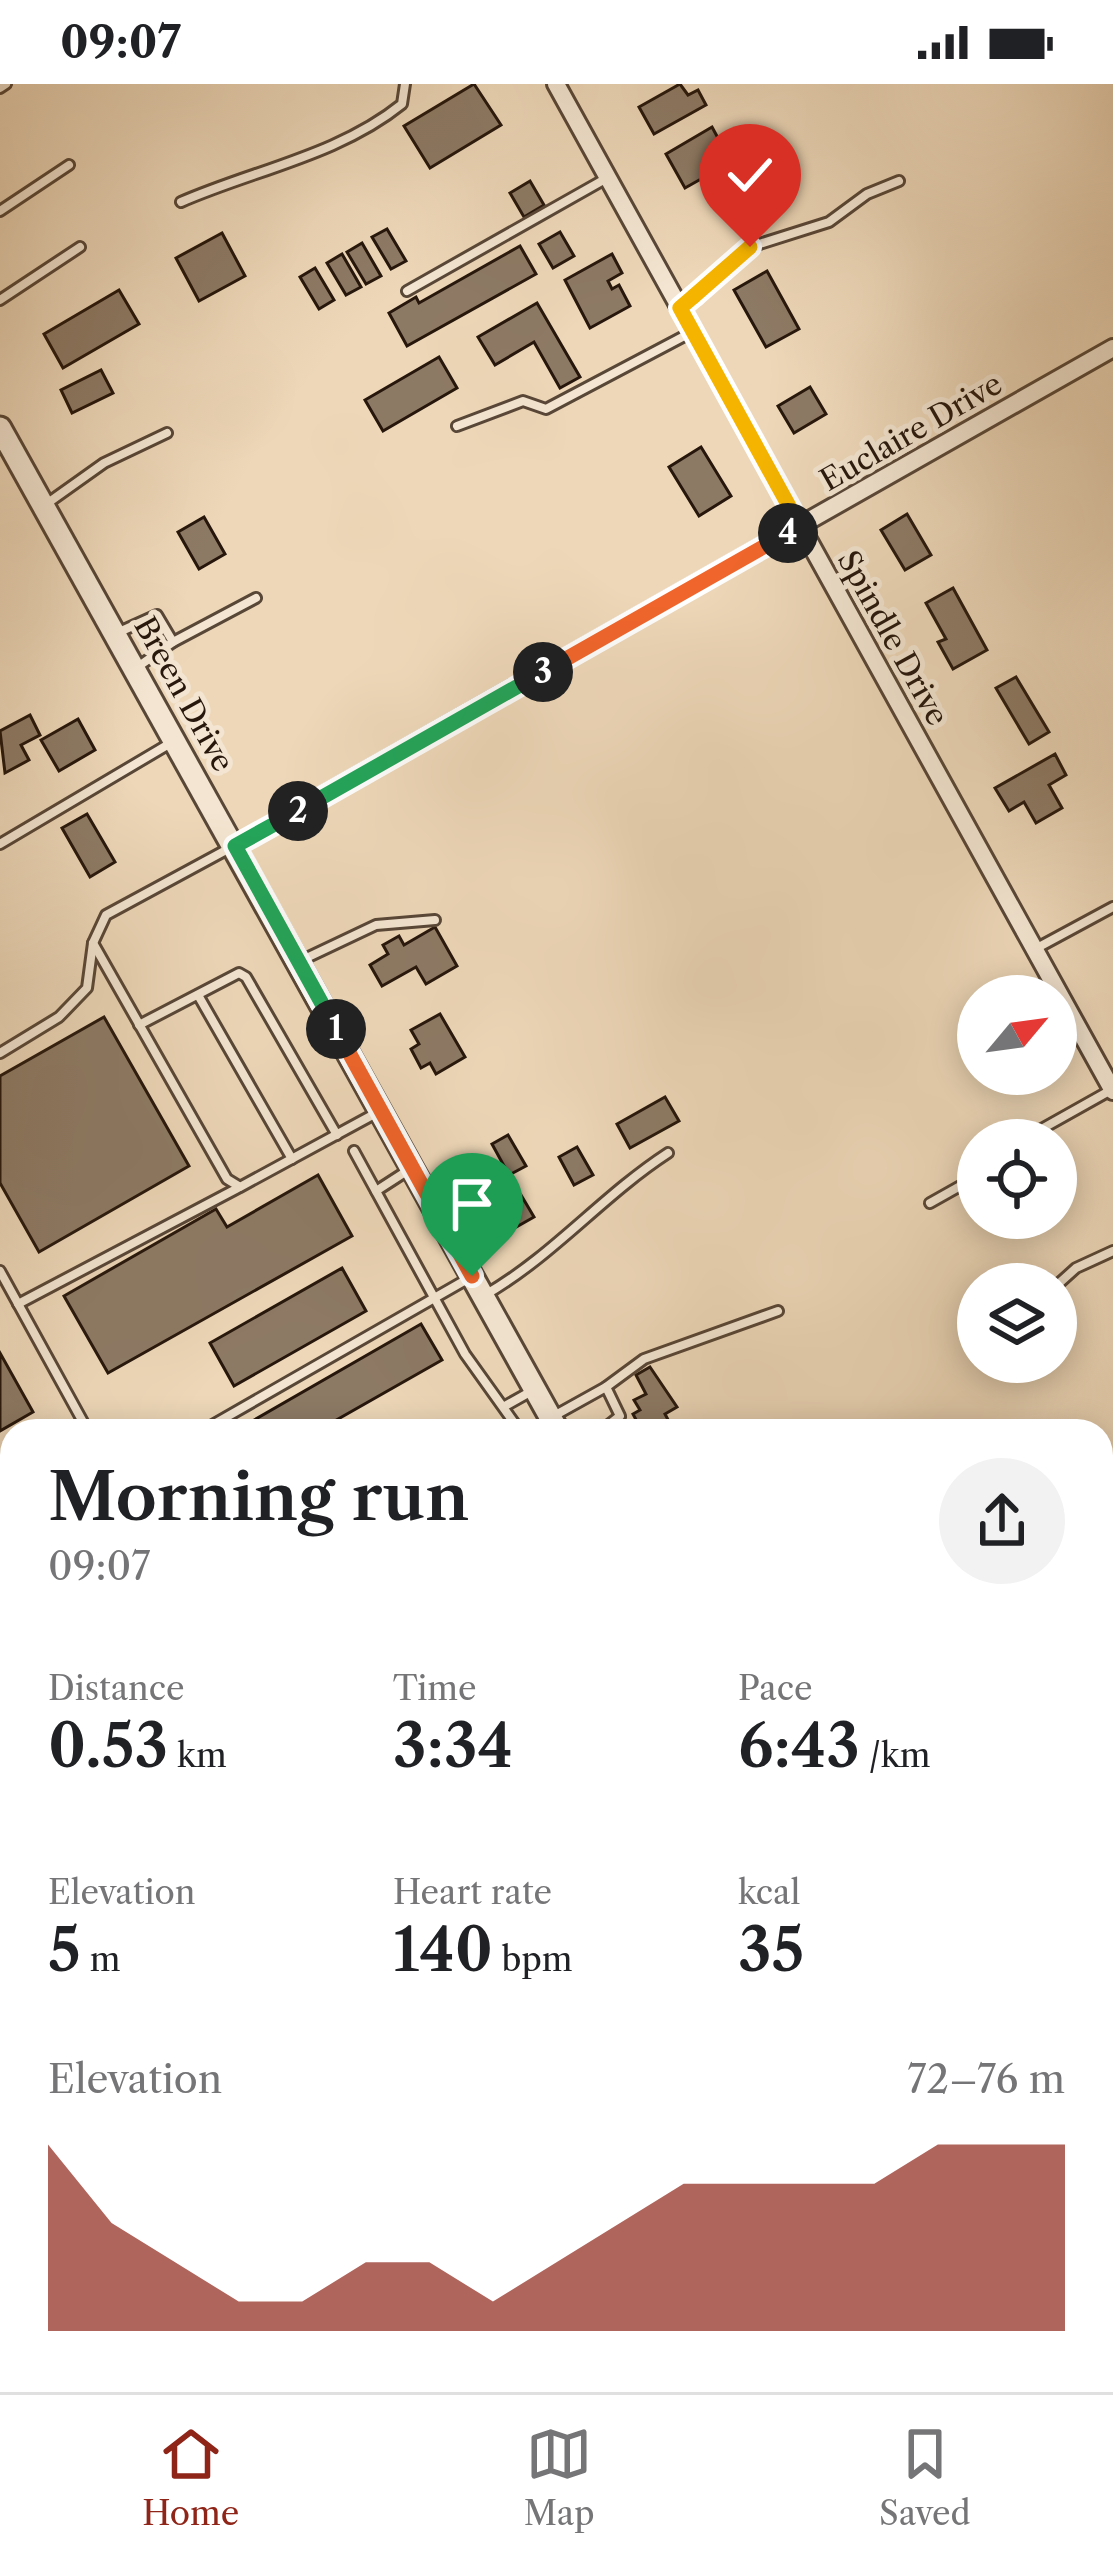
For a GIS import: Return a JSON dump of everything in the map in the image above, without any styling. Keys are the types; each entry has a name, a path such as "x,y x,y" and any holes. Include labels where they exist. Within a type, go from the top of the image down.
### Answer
{"street":[{"name":"Spindle Drive","path":"556,84 1112,1090"},
{"name":"Euclaire Drive","path":"235,846 1113,349"},
{"name":"Breen Drive","path":"0,428 552,1419"}],"lane":[{"path":"181,202 239,176 325,150 402,104 405,84"},
{"path":"0,211 69,165"},
{"path":"406,291 608,177"},
{"path":"680,308 750,247 829,222 868,194 899,181"},
{"path":"0,306 80,247"},
{"path":"458,425 523,401 547,409 693,332"},
{"path":"44,506 104,463 167,434"},
{"path":"135,668 256,598"},
{"path":"116,634 157,615 172,643"},
{"path":"0,844 176,740"},
{"path":"0,1053 59,1017 87,988 93,943 106,915 235,846"},
{"path":"1035,949 1113,907"},
{"path":"299,962 376,925 436,920"},
{"path":"93,943 227,1179 240,1187"},
{"path":"140,1025 239,974 245,977 338,1136"},
{"path":"198,995 292,1160"},
{"path":"1060,1119 1112,1090"},
{"path":"18,1304 381,1110"},
{"path":"354,1151 465,1354 513,1419"},
{"path":"223,1419 435,1298 529,1269 590,1218 621,1183 668,1153"},
{"path":"376,1191 413,1168"},
{"path":"930,1203 957,1188"},
{"path":"1077,1268 1113,1251"},
{"path":"0,1271 81,1419"},
{"path":"562,1419 644,1359 778,1311"},
{"path":"606,1387 620,1416 616,1419"},
{"path":"505,1406 536,1390"}],"building":[{"path":"474,84 501,125 430,168 404,126"},
{"path":"680,84 688,95 698,90 706,105 654,134 639,107"},
{"path":"712,127 731,162 685,188 666,154"},
{"path":"530,181 544,205 524,217 510,193"},
{"path":"387,229 406,261 391,269 372,237"},
{"path":"560,232 574,256 553,268 539,244"},
{"path":"222,233 245,276 199,301 176,258"},
{"path":"362,243 381,276 366,284 347,252"},
{"path":"520,246 536,274 407,346 389,313 416,297 419,303"},
{"path":"342,254 361,287 346,295 327,263"},
{"path":"612,254 622,273 608,281 612,289 619,285 630,306 590,328 565,280"},
{"path":"315,268 334,300 319,309 300,277"},
{"path":"767,271 799,329 766,347 734,290"},
{"path":"119,290 139,324 63,368 44,334"},
{"path":"537,303 580,377 560,388 534,342 495,365 478,337"},
{"path":"439,357 457,388 383,431 365,400"},
{"path":"101,370 113,393 72,413 61,390"},
{"path":"810,387 826,414 794,433 778,406"},
{"path":"701,447 731,496 699,516 669,467"},
{"path":"907,514 931,555 905,570 881,530"},
{"path":"204,517 225,554 199,569 178,532"},
{"path":"953,588 987,650 953,669 938,642 946,639 926,603"},
{"path":"1016,677 1049,732 1029,744 996,688"},
{"path":"30,715 40,735 21,745 29,760 5,773 0,731"},
{"path":"78,719 95,750 59,771 41,740"},
{"path":"1055,754 1066,775 1049,785 1062,808 1036,823 1024,802 1009,811 995,788"},
{"path":"87,814 115,862 90,877 62,828"},
{"path":"435,927 457,966 426,984 416,967 382,986 370,965 388,954 383,945 399,936 404,945"},
{"path":"440,1014 465,1057 436,1074 430,1063 421,1068 411,1049 419,1044 411,1030"},
{"path":"104,1017 189,1166 39,1252 0,1183 0,1076"},
{"path":"665,1097 679,1121 630,1148 617,1124"},
{"path":"508,1135 526,1166 509,1175 492,1144"},
{"path":"577,1147 593,1175 574,1185 559,1157"},
{"path":"318,1175 352,1236 108,1373 64,1296 216,1209 227,1227"},
{"path":"521,1195 534,1217 511,1230 498,1208"},
{"path":"342,1268 366,1311 234,1386 210,1343"},
{"path":"421,1324 442,1360 338,1419 256,1419"},
{"path":"0,1353 33,1412 21,1419 0,1419"},
{"path":"650,1367 677,1407 665,1414 668,1419 636,1419 633,1414 640,1410 634,1400 646,1394 636,1375"}],"route":[{"path":"472,1276 235,846 800,526 680,308 750,247"}]}
